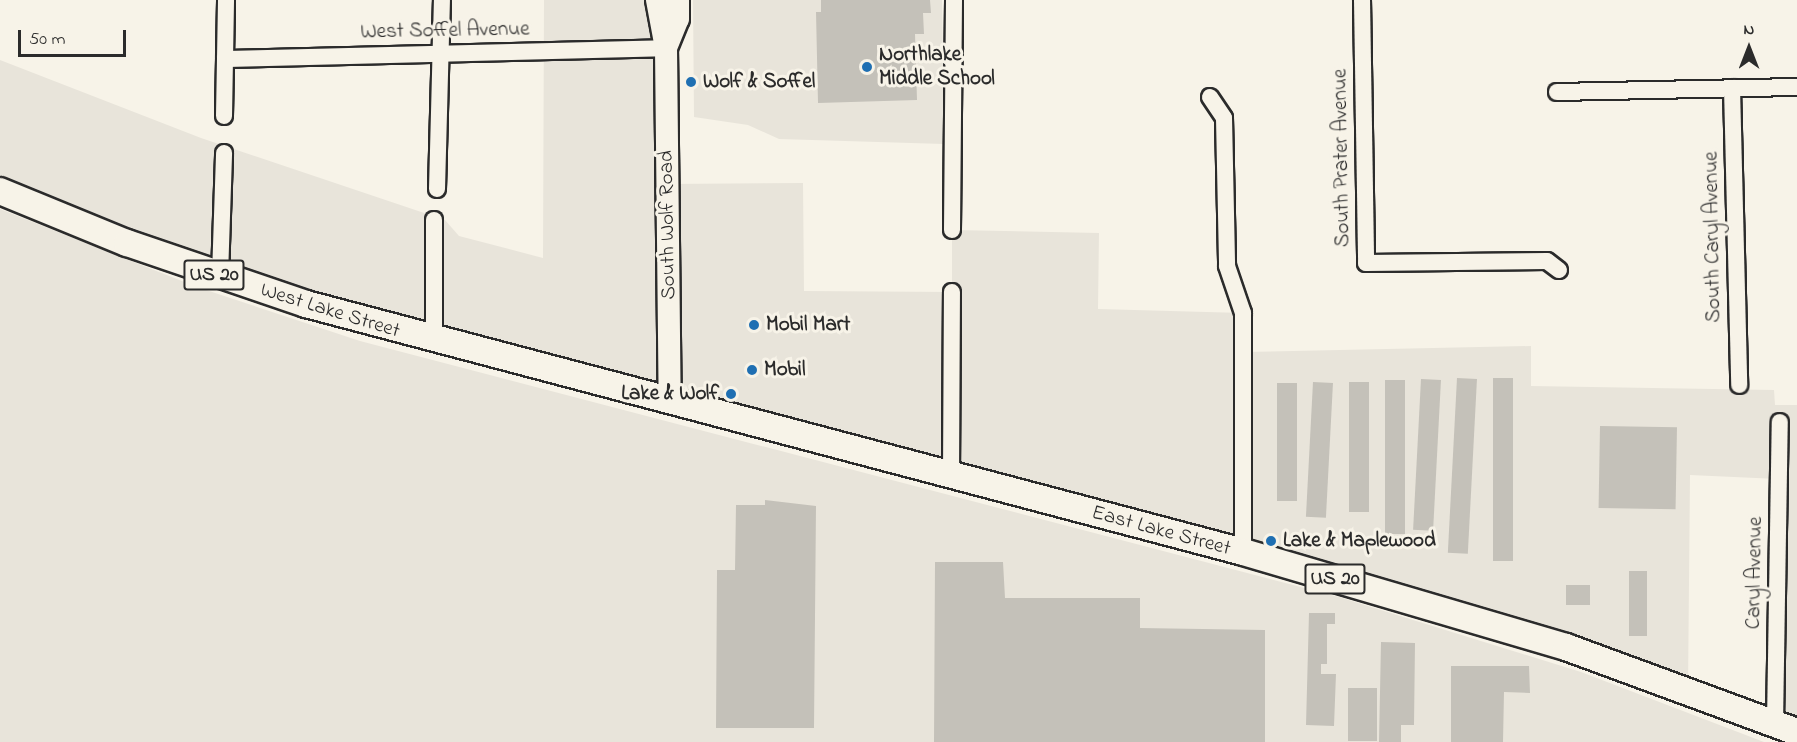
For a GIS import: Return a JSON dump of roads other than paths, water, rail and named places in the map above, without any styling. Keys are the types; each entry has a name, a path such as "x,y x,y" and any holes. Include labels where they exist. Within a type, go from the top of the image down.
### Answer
{"main road":[{"name":"South Wolf Road","path":"657,0 666,48 670,401"},
{"name":"South Wolf Road","path":"666,48 678,19 678,0"},
{"name":"West Lake Street","path":"0,191 220,276 434,342 670,401"},
{"name":"East Lake Street","path":"670,401 1243,552 1649,675 1786,728"}],"street":[{"path":"224,116 226,0"},
{"path":"438,189 442,0"},
{"path":"952,230 954,0"},
{"name":"South Prater Avenue","path":"1362,0 1366,263 1547,261 1559,270"},
{"name":"West Soffel Avenue","path":"225,59 666,48"},
{"path":"1557,92 1797,87"},
{"name":"South Caryl Avenue","path":"1732,88 1738,385"},
{"path":"1210,97 1219,105 1226,129 1227,266 1243,313 1243,552"},
{"path":"220,276 224,153"},
{"path":"434,220 434,342"},
{"path":"951,476 952,292"},
{"name":"Caryl Avenue","path":"1780,422 1786,728"}],"place":[{"name":"Northlake Middle School","path":"867,67"},
{"name":"Wolf & Soffel","path":"691,82"},
{"name":"Mobil Mart","path":"754,325"},
{"name":"Mobil","path":"752,370"},
{"name":"Lake & Wolf","path":"731,394"},
{"name":"Lake & Maplewood","path":"1271,541"}]}
